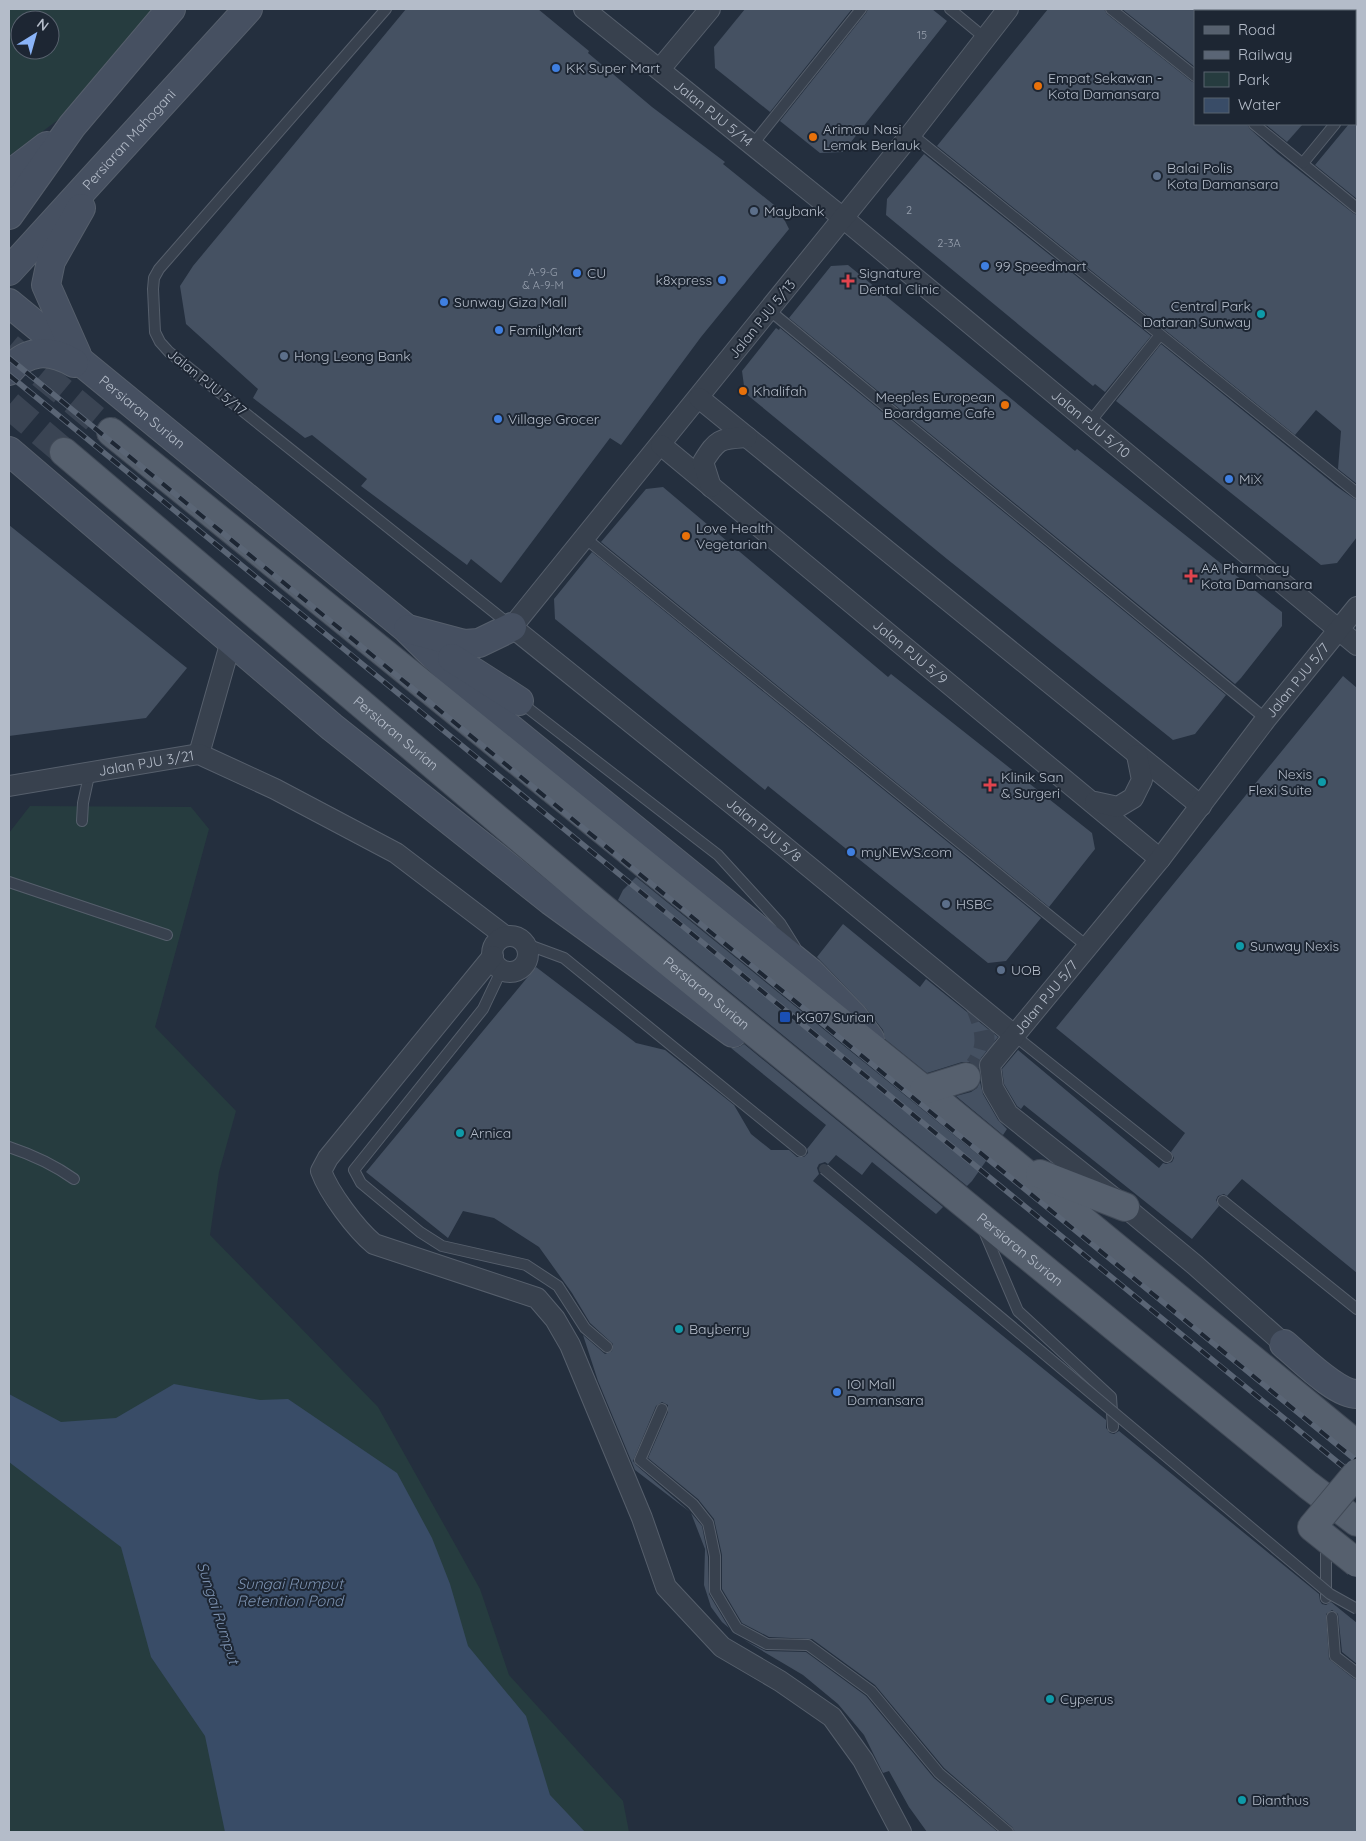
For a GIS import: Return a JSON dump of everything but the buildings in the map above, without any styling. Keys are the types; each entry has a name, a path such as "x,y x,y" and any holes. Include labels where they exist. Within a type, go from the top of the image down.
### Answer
{"main road":[{"path":"9,214 72,126 171,9"},
{"name":"Persiaran Mahogani","path":"9,271 248,9"},
{"path":"79,361 46,285 51,261 103,169 162,104"},
{"path":"9,175 72,126"},
{"name":"Persiaran Surian","path":"9,303 407,629 494,716 810,972 853,1016 882,1057"},
{"path":"9,371 17,361 40,352 65,358 102,379"},
{"name":"Persiaran Surian","path":"111,432 924,1090 1357,1444"},
{"name":"Persiaran Surian","path":"11,450 332,727 551,901 732,1033 808,1076"},
{"name":"Persiaran Surian","path":"64,452 594,901 977,1214 1312,1498 1357,1522"},
{"path":"407,629 464,644 478,644 512,627"},
{"path":"407,629 519,701"},
{"path":"924,1090 970,1071"},
{"path":"1015,1164 1125,1207"},
{"path":"1284,1344 1322,1377 1350,1394 1357,1394"},
{"path":"1357,1474 1312,1528 1357,1563"}],"street":[{"name":"Jalan PJU 5/14","path":"584,9 843,218"},
{"path":"660,70 710,9"},
{"name":"Jalan PJU 5/13","path":"512,627 911,134 1008,9"},
{"name":"Jalan PJU 5/10","path":"843,218 1357,645"},
{"path":"699,398 1201,806"},
{"path":"711,487 702,462 712,448 723,439 747,437"},
{"name":"Jalan PJU 5/9","path":"660,446 904,649 1160,858"},
{"name":"Jalan PJU 5/7","path":"1284,1344 1195,1265 1008,1114 993,1088 990,1065 1160,858 1266,719 1357,607"},
{"name":"Jalan PJU 5/8","path":"512,627 757,824 1014,1036"},
{"path":"199,754 231,641"},
{"name":"Jalan PJU 3/21","path":"9,786 199,754 276,790 396,853 505,936"},
{"path":"1093,802 1118,807 1133,798 1142,780 1138,755"},
{"path":"505,936 517,936 526,944 529,955 524,966 514,971 497,963 493,949 496,943 505,936"},
{"path":"497,963 328,1158 321,1171 325,1182 364,1236 374,1244 537,1298 555,1319 570,1346 642,1518 666,1588 722,1647 780,1681 832,1717 863,1760 901,1832"}],"lane":[{"name":"Jalan PJU 5/17","path":"386,9 159,269 154,278 153,289 155,332 160,342 169,352 512,627"},
{"path":"753,144 861,9"},
{"path":"950,9 984,38"},
{"path":"1111,9 1194,75"},
{"path":"1255,125 1357,208"},
{"path":"1303,163 1334,125"},
{"path":"911,134 1357,493"},
{"path":"769,310 1266,719"},
{"path":"1090,422 1160,335"},
{"path":"585,538 1088,947"},
{"path":"519,701 718,855 780,922 810,972"},
{"path":"82,821 83,803 90,771"},
{"path":"9,882 167,935"},
{"path":"526,944 564,958 801,1150"},
{"path":"497,963 483,1009 354,1170 361,1183 420,1232 442,1246 526,1265 558,1286 584,1328 607,1347"},
{"path":"1014,1036 1167,1157"},
{"path":"9,1147 37,1157 74,1180"},
{"path":"1015,1164 1072,1195"},
{"path":"824,1169 1323,1588 1357,1609"},
{"path":"1223,1201 1357,1309"},
{"path":"977,1214 1018,1311 1111,1397 1113,1426"},
{"path":"662,1409 640,1460 693,1504 708,1523 715,1556 715,1591 737,1628 767,1644 808,1645 871,1691 939,1773 1008,1832"},
{"path":"1312,1498 1326,1550 1326,1598"},
{"path":"1332,1617 1335,1656 1357,1673"}],"green space":[{"path":"9,9 155,9 62,117 9,156"},
{"path":"30,806 191,807 209,829 155,1027 236,1111 219,1172 210,1235 378,1407 480,1589 509,1675 623,1801 629,1832 9,1832 9,833"}],"water":[{"name":"Sungai Rumput Retention Pond","path":"174,1384 260,1400 288,1399 397,1473 432,1538 450,1584 468,1646 526,1716 550,1795 585,1832 225,1832 205,1736 151,1657 121,1547 9,1462 9,1394 61,1422 116,1418"}],"tunnel":[{"path":"9,347 111,432"},
{"path":"9,405 64,452"},
{"path":"974,1002 983,1027 985,1042 980,1058 975,1066"}],"railway":[{"path":"9,358 1357,1461"},
{"path":"9,375 1357,1478"}],"place":[{"name":"KK Super Mart","path":"556,68"},
{"name":"Empat Sekawan - Kota Damansara","path":"1038,86"},
{"name":"Arimau Nasi Lemak Berlauk","path":"813,137"},
{"name":"Balai Polis Kota Damansara","path":"1157,176"},
{"name":"Maybank","path":"754,211"},
{"name":"99 Speedmart","path":"985,266"},
{"name":"CU","path":"577,273"},
{"name":"k8xpress","path":"722,280"},
{"name":"Signature Dental Clinic","path":"848,281"},
{"name":"Sunway Giza Mall","path":"444,302"},
{"name":"Central Park Dataran Sunway","path":"1261,314"},
{"name":"FamilyMart","path":"499,330"},
{"name":"Hong Leong Bank","path":"284,356"},
{"name":"Khalifah","path":"743,391"},
{"name":"Meeples European Boardgame Cafe","path":"1005,405"},
{"name":"Village Grocer","path":"498,419"},
{"name":"MiX","path":"1229,479"},
{"name":"Love Health Vegetarian","path":"686,536"},
{"name":"AA Pharmacy Kota Damansara","path":"1191,576"},
{"name":"Nexis Flexi Suite","path":"1322,782"},
{"name":"Klinik San & Surgeri","path":"990,785"},
{"name":"myNEWS.com","path":"851,852"},
{"name":"HSBC","path":"946,904"},
{"name":"Sunway Nexis","path":"1240,946"},
{"name":"UOB","path":"1001,970"},
{"name":"KG07 Surian","path":"785,1017"},
{"name":"Arnica","path":"460,1133"},
{"name":"Bayberry","path":"679,1329"},
{"name":"IOI Mall Damansara","path":"837,1392"},
{"name":"Cyperus","path":"1050,1699"},
{"name":"Dianthus","path":"1242,1800"}],"water label":[{"name":"Sungai Rumput","path":"218,1613"}]}
